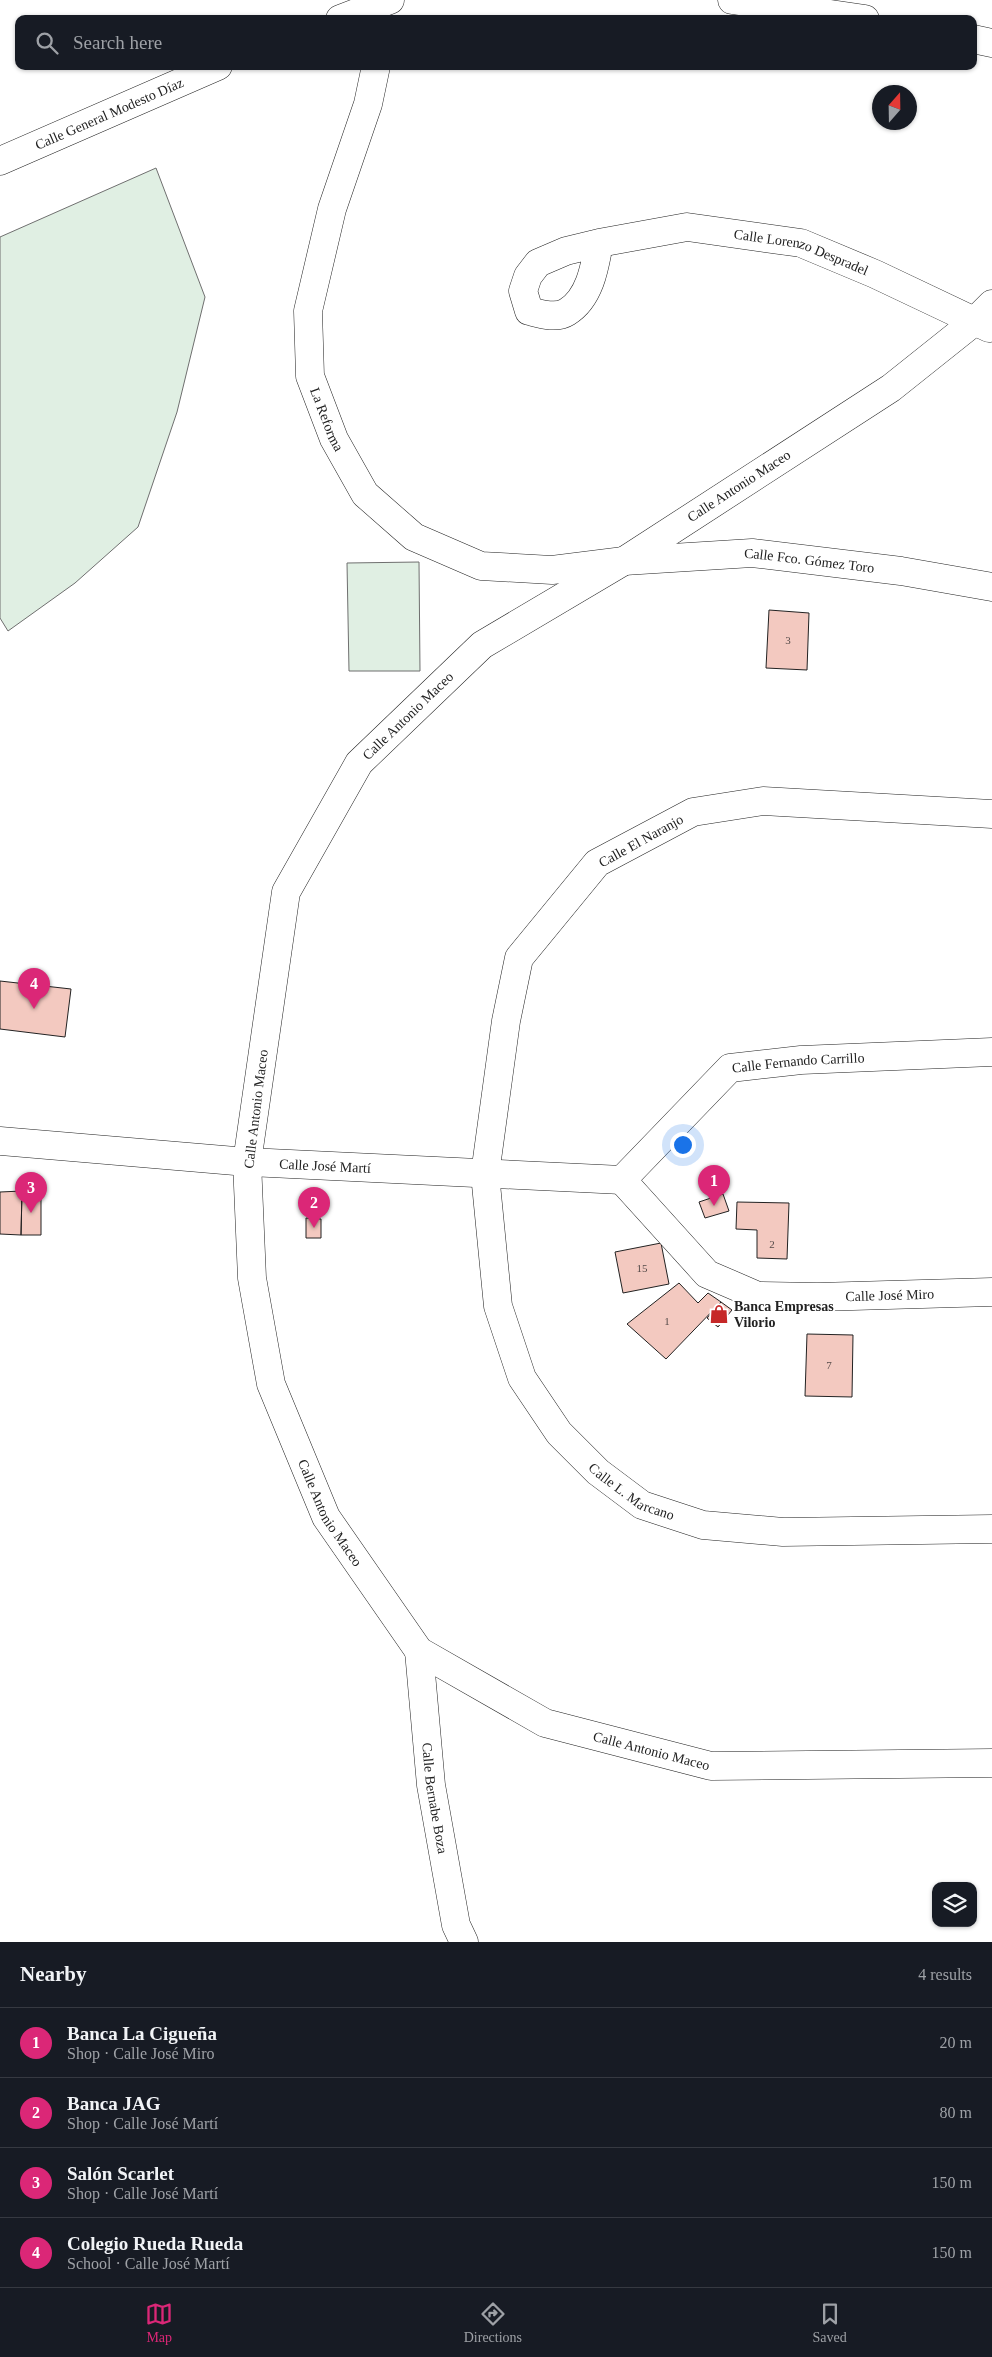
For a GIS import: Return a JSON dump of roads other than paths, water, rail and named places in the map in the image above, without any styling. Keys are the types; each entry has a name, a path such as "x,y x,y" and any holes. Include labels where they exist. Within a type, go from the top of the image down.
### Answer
{"street":[{"path":"351,15 391,0"},
{"path":"388,15 391,0"},
{"path":"732,0 837,15"},
{"path":"977,40 992,43"},
{"name":"Calle General Modesto Díaz","path":"0,161 209,70"},
{"name":"La Reforma","path":"375,70 368,104 332,209 308,311 310,376 334,440 366,494 414,537 481,566 552,570 624,561"},
{"name":"Calle Lorenzo Despradel","path":"600,243 687,227 801,243 986,318"},
{"name":"Calle Antonio Maceo","path":"986,318 891,388 624,561 482,645 359,763 286,892 247,1162 252,1278 270,1384 326,1517 419,1651 545,1724 711,1766 992,1763"},
{"name":"Calle Fco. Gómez Toro","path":"624,561 752,553 902,571 992,587"},
{"name":"Calle El Naranjo","path":"485,1174 506,1021 519,958 597,863 693,812 763,801 992,814"},
{"name":"Calle Fernando Carrillo","path":"622,1180 730,1068 801,1060 992,1052"},
{"name":"Calle José Martí","path":"0,1141 247,1162 622,1180"},
{"name":"Calle L. Marcano","path":"485,1174 498,1306 522,1378 559,1433 598,1472 642,1505 703,1525 774,1531 882,1532 992,1529"},
{"name":"Calle José Miro","path":"622,1180 707,1274 758,1296 818,1297 992,1292"},
{"name":"Calle Bernabe Boza","path":"419,1651 431,1785 456,1925 464,1942"}],"place":[{"name":"Colegio Rueda Rueda","path":"34,1009"},
{"name":"Banca La Cigueña","path":"714,1206"},
{"name":"Salón Scarlet","path":"31,1213"},
{"name":"Banca JAG","path":"314,1228"},
{"name":"Banca Empresas Vilorio","path":"719,1314"}]}
